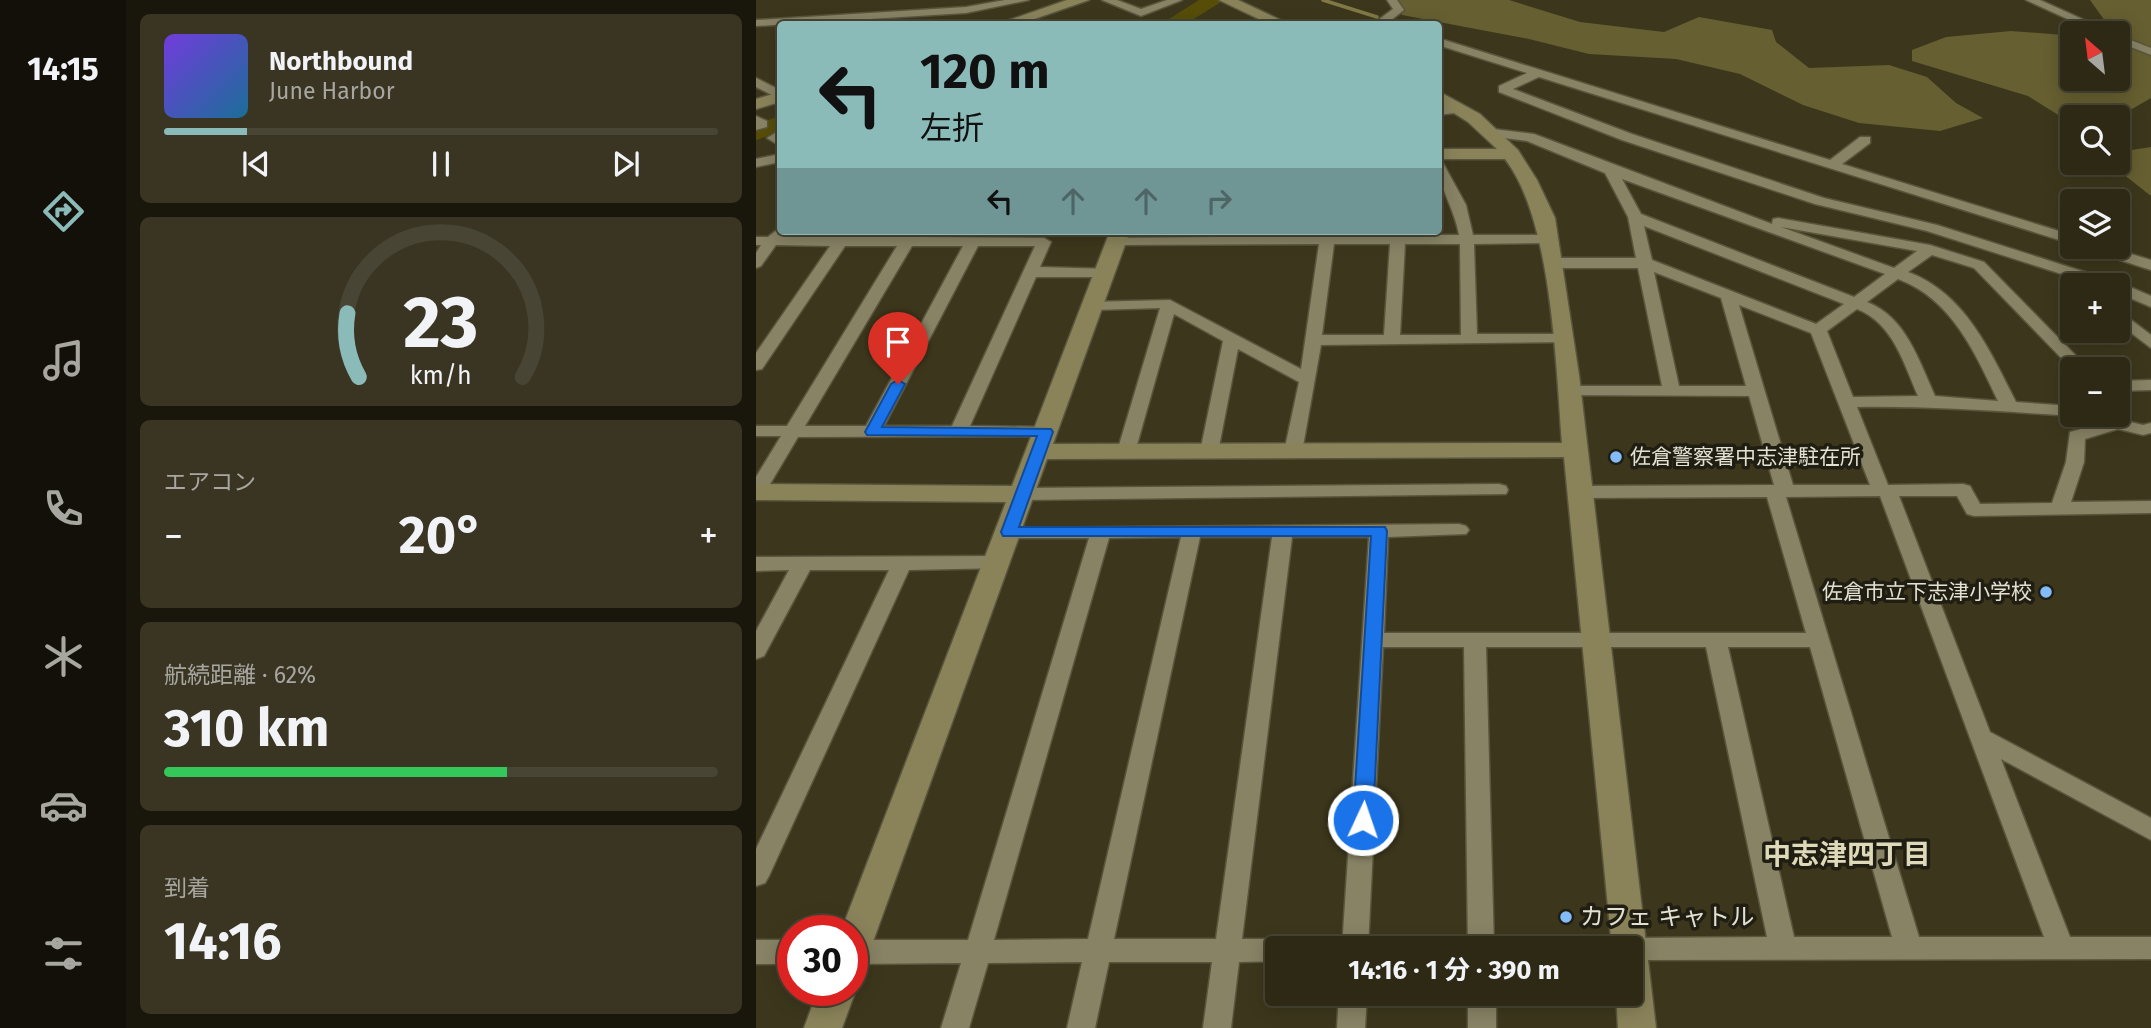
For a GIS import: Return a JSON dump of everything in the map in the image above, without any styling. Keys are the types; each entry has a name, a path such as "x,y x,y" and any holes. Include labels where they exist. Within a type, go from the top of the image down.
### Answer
{"street":[{"path":"933,12 940,0"},
{"path":"788,21 933,12 1024,0"},
{"path":"1016,21 1082,0"},
{"path":"1107,0 1141,13 1177,0"},
{"path":"1226,0 1274,21"},
{"path":"1385,21 1399,9 1392,0"},
{"path":"2031,0 2079,21"},
{"path":"756,23 777,22"},
{"path":"1442,42 2060,236"},
{"path":"2130,43 2151,52"},
{"path":"1539,72 1503,89 1627,137 1821,201 1932,228 2067,273"},
{"path":"756,82 777,94"},
{"path":"756,104 777,97"},
{"path":"1446,105 1493,133 1511,154 1534,189 1550,251 1629,936"},
{"path":"756,120 762,124 756,127"},
{"path":"1493,133 1529,137 1610,170 1922,285 1961,316 2010,408"},
{"path":"1833,164 1865,140"},
{"path":"1442,154 1511,154"},
{"path":"758,164 777,159"},
{"path":"1610,170 1635,217 1672,391"},
{"path":"1442,172 1458,194 1467,239 1469,339"},
{"path":"1730,214 1930,248 1979,265 2069,357"},
{"path":"1635,217 1877,311 1900,337 1929,401"},
{"path":"1293,452 1308,380 1327,235"},
{"path":"1392,340 1398,235"},
{"path":"865,915 1118,236 1398,235 1467,239 1645,263 1818,330 1884,490 2061,948"},
{"path":"756,263 776,236"},
{"path":"756,241 776,236 844,236 975,237 999,243 1044,242 959,431"},
{"path":"756,365 844,236"},
{"path":"756,492 911,237"},
{"path":"873,432 975,237"},
{"path":"1818,330 1930,248"},
{"path":"2130,258 2151,265"},
{"path":"1031,272 1106,272"},
{"path":"1728,294 1756,391 1819,640 1909,949"},
{"path":"2130,294 2151,302"},
{"path":"1094,305 1168,306 1308,380"},
{"path":"1126,452 1168,306"},
{"path":"2130,325 2151,342"},
{"path":"1209,452 1232,338"},
{"path":"1313,340 1561,339"},
{"path":"2130,386 2151,385"},
{"path":"1568,391 1756,391"},
{"path":"1846,402 1929,401 2060,410"},
{"path":"2130,425 2143,430 2151,428"},
{"path":"2059,509 2075,462 2076,436 2098,427"},
{"path":"756,431 959,431 1126,452 1575,450"},
{"path":"1580,492 1963,490 1974,510 2151,507"},
{"path":"756,492 1023,494 1499,491"},
{"path":"1009,532 1459,530"},
{"path":"1081,1028 1192,531"},
{"path":"1217,1028 1283,531"},
{"path":"1356,936 1379,531"},
{"path":"955,1028 1101,532"},
{"path":"756,564 996,563"},
{"path":"756,651 803,564"},
{"path":"756,876 902,564"},
{"path":"1715,639 1783,949"},
{"path":"1373,640 1819,640"},
{"path":"1475,641 1481,936"},
{"path":"1981,737 2151,830"},
{"path":"1643,949 2151,948"},
{"path":"868,951 1265,950"},
{"path":"756,952 777,952"},
{"path":"823,1028 831,1006"},
{"path":"1351,1028 1352,1006"},
{"path":"1482,1006 1482,1028"},
{"path":"1635,1006 1637,1028"}],"shaded area":[{"path":"1395,0 1509,0 1580,22 1664,32 1699,17 1772,30 1776,42 1809,68 1889,65 1927,77 1956,103 1983,118 1940,131 1859,123 1803,105 1740,74 1676,59 1589,54 1529,39 1402,15"},
{"path":"2090,0 2151,0 2151,98 2130,109 2130,105 2060,105 2060,116 2028,96 1912,61 1912,50 1946,37 2011,31 2060,35 2060,91 2130,91 2130,21 2105,21"},
{"path":"2151,147 2151,196 2124,175 2130,175 2130,150"}],"waterway":[{"path":"1177,21 1214,0"},
{"path":"1323,0 1377,17"},
{"path":"756,133 777,124"}],"place":[{"name":"佐倉警察署中志津駐在所","path":"1616,457"},
{"name":"佐倉市立下志津小学校","path":"2046,592"},
{"name":"カフェ キャトル","path":"1566,917"}],"district":[{"name":"中志津四丁目","path":"1847,854"}],"route":[{"path":"898,384 873,432 1046,432 1009,532 1379,531 1363,820"}]}
